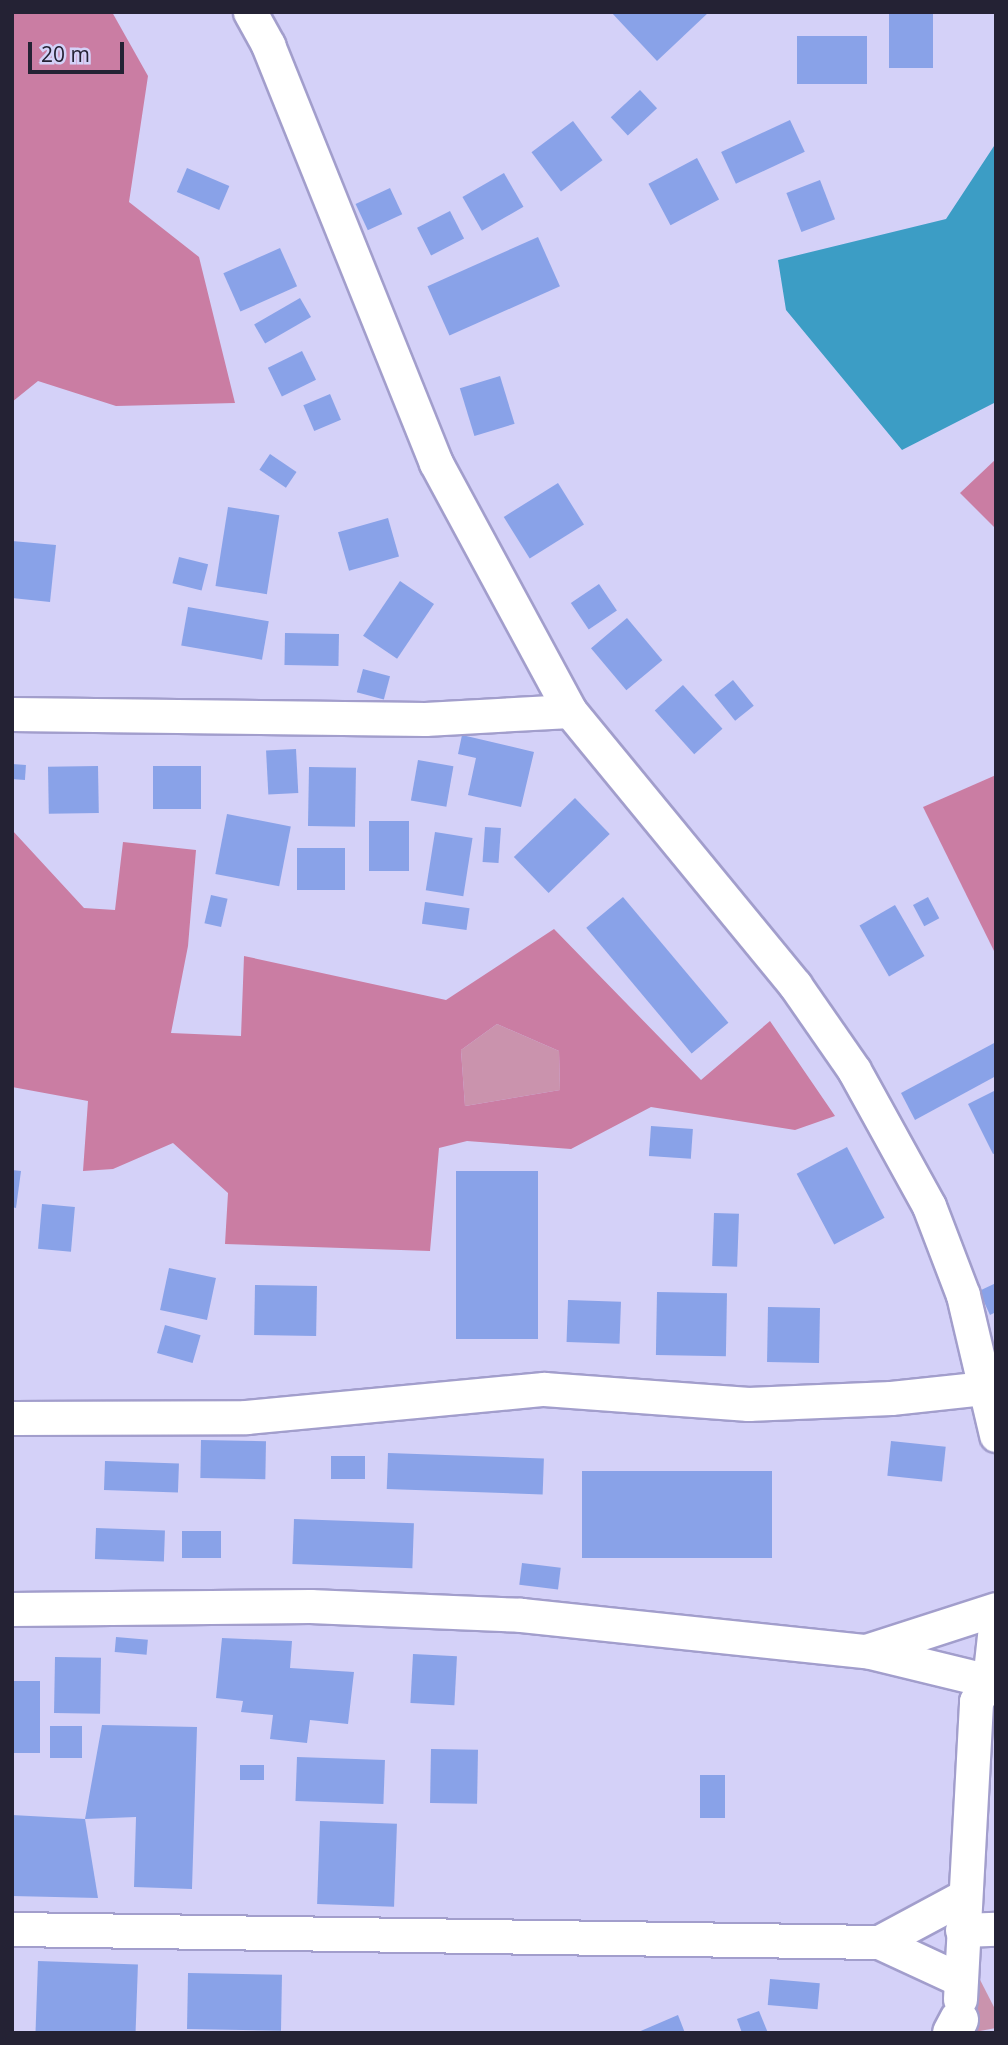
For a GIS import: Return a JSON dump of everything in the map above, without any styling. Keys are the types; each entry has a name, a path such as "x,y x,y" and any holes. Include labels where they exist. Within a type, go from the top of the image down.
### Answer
{"street":[{"path":"250,12 268,44 436,463 570,711 795,985 855,1070 929,1206 964,1295 996,1435"},
{"path":"12,714 425,719 570,711"},
{"path":"12,1418 246,1417 544,1389 748,1404 891,1398 985,1388"},
{"path":"12,1609 310,1606 508,1614 866,1650 993,1684"},
{"path":"866,1650 996,1609"},
{"path":"956,2029 976,1701 993,1684 996,1618"},
{"path":"879,1942 963,1897"},
{"path":"12,1929 879,1942 961,1980"},
{"path":"962,1930 996,1929"}],"shaded area":[{"path":"12,12 112,12 148,76 129,202 199,257 235,403 116,406 38,381 12,402"},
{"path":"996,459 996,529 960,493"},
{"path":"996,775 996,955 923,807"},
{"path":"12,830 84,908 115,910 123,842 196,850 188,946 171,1033 241,1036 244,956 446,1000 554,929 701,1080 770,1021 835,1116 795,1130 651,1107 571,1149 467,1141 439,1148 430,1251 225,1244 228,1193 173,1143 113,1169 83,1171 88,1101 12,1087","holes":["497,1024 559,1051 560,1090 465,1106 461,1050"]},
{"path":"497,1024 559,1051 560,1090 465,1106 461,1050"},
{"path":"975,1970 996,2011 996,2028 969,2033"}],"water":[{"path":"996,143 996,402 902,450 786,310 778,260 946,219"}],"building":[{"path":"611,12 709,12 657,61"},
{"path":"889,12 933,12 933,68 889,68"},
{"path":"797,36 867,36 867,84 797,84"},
{"path":"640,90 657,108 628,136 611,117"},
{"path":"790,120 805,152 736,184 721,152"},
{"path":"573,121 602,160 561,191 531,152"},
{"path":"697,158 719,199 671,225 648,184"},
{"path":"187,168 229,186 219,210 177,192"},
{"path":"504,173 524,207 482,231 462,197"},
{"path":"820,180 835,219 801,232 786,193"},
{"path":"390,188 402,214 368,230 356,204"},
{"path":"450,211 464,239 431,255 417,228"},
{"path":"538,237 560,286 449,336 427,286"},
{"path":"280,248 297,286 240,312 223,273"},
{"path":"300,298 311,317 265,344 254,324"},
{"path":"302,351 316,380 282,396 268,368"},
{"path":"500,376 515,424 474,436 460,388"},
{"path":"330,394 341,420 314,431 303,405"},
{"path":"270,454 297,472 286,488 259,470"},
{"path":"558,483 584,525 530,558 504,517"},
{"path":"228,507 279,515 267,594 215,586"},
{"path":"388,518 399,556 349,571 338,532"},
{"path":"12,541 56,545 50,602 12,598"},
{"path":"179,557 208,564 202,590 172,583"},
{"path":"400,581 434,604 397,659 363,636"},
{"path":"599,584 617,611 589,630 571,603"},
{"path":"188,607 269,621 262,660 181,645"},
{"path":"627,618 662,660 626,690 591,648"},
{"path":"285,633 339,634 338,666 284,665"},
{"path":"363,669 390,676 384,699 357,692"},
{"path":"733,680 754,706 735,721 714,695"},
{"path":"683,685 722,729 694,754 655,710"},
{"path":"462,735 534,752 521,807 468,795 476,758 458,754"},
{"path":"296,749 298,793 268,795 266,751"},
{"path":"418,760 453,766 446,807 411,800"},
{"path":"12,764 26,765 25,780 12,779"},
{"path":"98,766 99,813 49,814 48,767"},
{"path":"153,766 201,766 201,809 153,809"},
{"path":"309,767 356,768 355,827 308,826"},
{"path":"575,798 610,834 549,893 514,857"},
{"path":"227,814 291,826 279,886 215,874"},
{"path":"369,821 409,821 409,871 369,871"},
{"path":"485,827 501,828 499,863 483,862"},
{"path":"435,832 473,838 463,896 426,890"},
{"path":"297,848 345,848 345,890 297,890"},
{"path":"211,895 228,899 221,927 204,923"},
{"path":"623,897 728,1023 692,1053 586,928"},
{"path":"928,897 939,918 924,926 913,905"},
{"path":"425,902 470,908 467,930 422,924"},
{"path":"895,905 924,956 889,977 859,926"},
{"path":"996,1042 996,1076 915,1120 901,1093"},
{"path":"996,1090 996,1153 993,1154 968,1104"},
{"path":"651,1126 693,1129 691,1159 649,1156"},
{"path":"847,1147 885,1218 834,1244 797,1174"},
{"path":"12,1170 21,1171 16,1208 12,1207"},
{"path":"456,1171 538,1171 538,1339 456,1339"},
{"path":"42,1204 75,1207 71,1252 38,1249"},
{"path":"714,1213 739,1214 737,1267 712,1266"},
{"path":"169,1268 216,1278 207,1320 160,1310"},
{"path":"996,1283 996,1312 990,1315 979,1291"},
{"path":"255,1285 317,1286 316,1336 254,1335"},
{"path":"657,1292 727,1293 726,1356 656,1355"},
{"path":"568,1300 621,1302 620,1344 567,1342"},
{"path":"768,1307 820,1308 819,1363 767,1362"},
{"path":"165,1325 201,1335 193,1363 157,1353"},
{"path":"201,1440 266,1441 265,1479 200,1478"},
{"path":"891,1441 946,1447 942,1482 887,1476"},
{"path":"388,1453 544,1458 543,1494 387,1489"},
{"path":"331,1456 365,1456 365,1479 331,1479"},
{"path":"105,1461 179,1464 178,1493 104,1490"},
{"path":"582,1471 772,1471 772,1558 582,1558"},
{"path":"294,1519 414,1523 412,1568 292,1564"},
{"path":"96,1528 165,1530 164,1561 95,1559"},
{"path":"182,1531 221,1531 221,1558 182,1558"},
{"path":"522,1563 561,1568 558,1590 519,1585"},
{"path":"116,1637 148,1640 147,1655 115,1652"},
{"path":"222,1638 292,1641 290,1668 354,1672 348,1724 310,1720 307,1743 270,1739 273,1715 241,1712 243,1701 216,1698"},
{"path":"413,1654 457,1656 454,1705 410,1703"},
{"path":"55,1657 101,1658 100,1714 54,1713"},
{"path":"12,1681 40,1681 40,1753 12,1753"},
{"path":"102,1725 197,1727 192,1889 134,1887 136,1817 85,1819"},
{"path":"50,1726 82,1726 82,1758 50,1758"},
{"path":"431,1749 478,1750 477,1804 430,1803"},
{"path":"297,1757 385,1760 383,1804 295,1801"},
{"path":"240,1765 264,1765 264,1780 240,1780"},
{"path":"700,1775 725,1775 725,1818 700,1818"},
{"path":"12,1815 85,1819 98,1898 12,1896"},
{"path":"320,1821 397,1824 394,1907 317,1904"},
{"path":"38,1961 138,1964 136,2033 36,2032"},
{"path":"188,1973 282,1975 281,2031 187,2029"},
{"path":"770,1979 820,1983 818,2009 768,2005"},
{"path":"759,2011 768,2033 742,2033 737,2019"},
{"path":"678,2015 685,2033 636,2033"}]}
